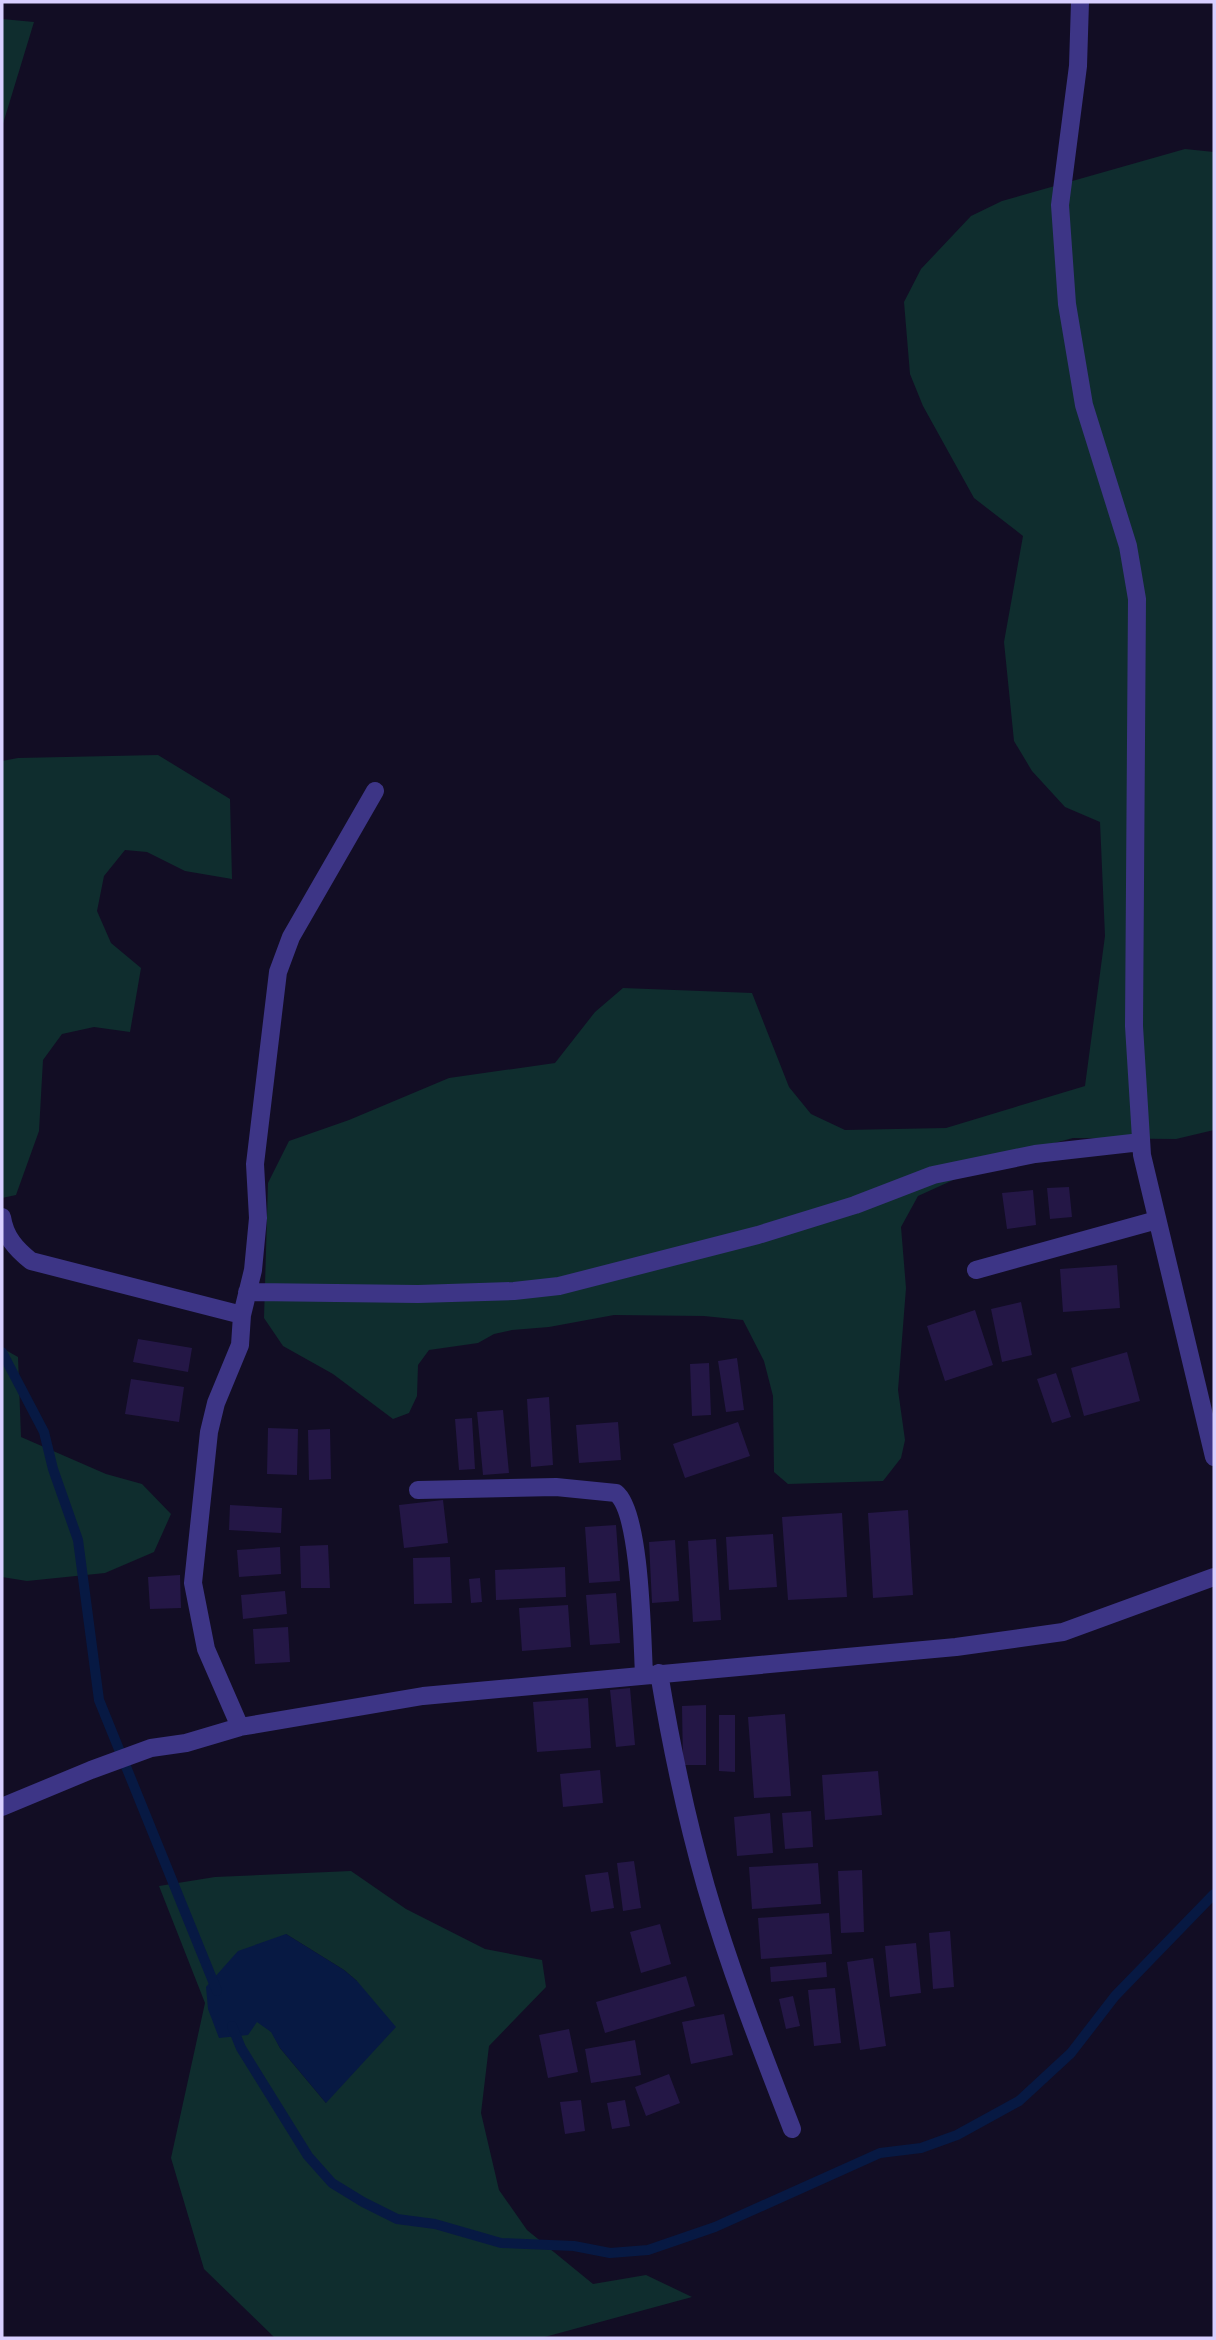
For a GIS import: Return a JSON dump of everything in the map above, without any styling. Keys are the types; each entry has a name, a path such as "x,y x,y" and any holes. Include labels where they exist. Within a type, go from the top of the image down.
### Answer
{"street":[{"path":"1080,2 1078,65 1060,205 1067,304 1084,405 1128,546 1137,599 1134,1026 1142,1156 1214,1457"},
{"path":"240,1727 206,1649 193,1583 209,1432 216,1403 240,1345 242,1315 253,1270 258,1218 255,1164 278,972 291,937 374,790"},
{"path":"247,1292 432,1293 513,1291 559,1286 758,1236 855,1205 933,1175 1035,1154 1141,1142"},
{"path":"2,1217 4,1228 16,1249 31,1261 242,1315"},
{"path":"976,1270 1157,1220"},
{"path":"418,1490 556,1487 616,1493 621,1497 628,1511 652,1674 706,1887 749,2020 792,2129"},
{"path":"2,1807 151,1748 186,1743 240,1727 423,1696 956,1647 1063,1632 1214,1577"}],"green space":[{"path":"2,19 34,22 2,127"},
{"path":"1185,149 1214,152 1214,1130 1176,1139 1073,1138 1006,1156 918,1196 901,1227 906,1288 898,1390 905,1440 901,1458 883,1481 788,1484 774,1472 773,1396 764,1361 743,1320 704,1316 614,1315 549,1327 512,1330 494,1334 478,1343 429,1350 418,1365 417,1396 409,1413 393,1419 333,1374 283,1346 264,1318 268,1183 289,1141 349,1120 449,1078 555,1063 595,1012 623,988 752,993 789,1087 811,1114 845,1130 946,1128 1085,1086 1105,936 1100,822 1065,807 1032,771 1014,741 1004,642 1023,536 974,498 923,406 910,374 904,302 921,269 971,216 1002,201"},
{"path":"158,755 230,799 232,879 185,871 147,852 125,850 104,876 97,911 111,943 141,968 130,1032 94,1027 62,1034 43,1060 39,1131 16,1195 2,1198 2,761 18,758"},
{"path":"2,1348 18,1357 21,1437 106,1474 142,1484 171,1514 154,1552 105,1573 27,1581 2,1577"},
{"path":"351,1871 406,1909 485,1949 542,1960 546,1987 489,2046 481,2113 499,2190 527,2230 593,2284 646,2275 692,2297 541,2338 275,2338 204,2269 171,2158 205,2003 159,1886 215,1877","holes":["286,1934 357,1981 326,2103 280,2048 272,2032 257,2021"]}],"water":[{"path":"286,1934 344,1970 357,1981 396,2027 326,2103 280,2048 271,2032 257,2022 248,2035 219,2038 208,2009 206,1987 238,1951"}],"building":[{"path":"1069,1187 1072,1217 1050,1219 1047,1188"},
{"path":"1033,1190 1036,1225 1007,1229 1002,1193"},
{"path":"1117,1265 1120,1308 1063,1312 1060,1269"},
{"path":"1021,1302 1032,1355 1002,1362 991,1309"},
{"path":"975,1310 993,1365 945,1381 927,1326"},
{"path":"138,1339 192,1348 188,1372 133,1362"},
{"path":"1127,1352 1140,1401 1084,1416 1071,1368"},
{"path":"737,1358 744,1410 726,1412 718,1361"},
{"path":"709,1363 711,1415 692,1416 690,1364"},
{"path":"1056,1373 1071,1417 1052,1423 1037,1379"},
{"path":"131,1379 184,1387 179,1422 125,1414"},
{"path":"549,1397 553,1465 531,1467 527,1399"},
{"path":"503,1410 509,1473 483,1475 477,1412"},
{"path":"472,1418 475,1469 459,1470 455,1419"},
{"path":"618,1422 621,1460 579,1463 576,1425"},
{"path":"738,1422 750,1456 685,1478 673,1444"},
{"path":"268,1428 298,1429 297,1475 267,1474"},
{"path":"330,1429 331,1479 309,1480 308,1430"},
{"path":"443,1500 448,1543 404,1548 399,1505"},
{"path":"230,1505 282,1508 281,1533 229,1530"},
{"path":"908,1510 913,1595 873,1598 868,1513"},
{"path":"842,1513 847,1597 788,1600 782,1517"},
{"path":"616,1525 620,1581 589,1583 585,1527"},
{"path":"773,1534 777,1587 729,1590 726,1537"},
{"path":"716,1539 721,1620 693,1622 688,1541"},
{"path":"675,1540 679,1601 652,1603 649,1542"},
{"path":"328,1545 330,1588 301,1588 300,1546"},
{"path":"280,1547 281,1574 239,1577 237,1550"},
{"path":"450,1557 452,1603 414,1604 413,1558"},
{"path":"565,1567 566,1597 496,1600 495,1570"},
{"path":"180,1575 181,1608 150,1609 148,1577"},
{"path":"480,1578 482,1602 471,1603 469,1579"},
{"path":"285,1591 287,1614 243,1619 241,1595"},
{"path":"616,1593 620,1643 590,1645 586,1595"},
{"path":"568,1605 571,1647 522,1651 519,1608"},
{"path":"288,1627 290,1662 255,1664 253,1629"},
{"path":"630,1688 635,1745 616,1747 610,1690"},
{"path":"588,1698 591,1748 537,1752 533,1702"},
{"path":"706,1705 706,1765 683,1765 682,1706"},
{"path":"785,1714 791,1796 754,1798 748,1717"},
{"path":"719,1715 735,1715 735,1772 719,1771"},
{"path":"600,1770 603,1803 563,1807 560,1774"},
{"path":"878,1771 882,1815 825,1820 822,1775"},
{"path":"811,1811 813,1847 785,1849 782,1813"},
{"path":"770,1813 773,1853 737,1856 734,1817"},
{"path":"634,1861 641,1908 623,1911 617,1863"},
{"path":"818,1863 821,1904 752,1909 749,1867"},
{"path":"862,1870 864,1932 841,1933 838,1871"},
{"path":"608,1872 614,1908 591,1912 585,1875"},
{"path":"829,1913 832,1954 761,1959 758,1918"},
{"path":"660,1924 671,1964 641,1973 630,1932"},
{"path":"950,1931 954,1987 933,1989 929,1933"},
{"path":"916,1943 921,1993 890,1997 885,1946"},
{"path":"873,1958 886,2046 860,2050 847,1962"},
{"path":"826,1962 827,1977 771,1982 770,1967"},
{"path":"686,1976 695,2006 605,2033 596,2002"},
{"path":"835,1988 841,2043 814,2046 808,1990"},
{"path":"793,1996 800,2026 786,2029 779,1999"},
{"path":"724,2014 733,2055 691,2064 682,2022"},
{"path":"569,2029 578,2072 548,2078 539,2035"},
{"path":"635,2040 641,2075 591,2083 585,2049"},
{"path":"669,2074 680,2103 646,2116 635,2087"},
{"path":"581,2100 585,2131 565,2134 560,2102"},
{"path":"625,2100 630,2126 612,2129 607,2103"}],"waterway":[{"path":"2,1352 44,1432 53,1469 78,1540 99,1700 217,1991"},
{"path":"232,2026 241,2048 308,2156 332,2183 363,2202 397,2219 435,2224 501,2243 574,2246 610,2253 648,2250 715,2227 880,2153 921,2148 957,2135 1019,2101 1071,2053 1115,1996 1214,1894"}]}
